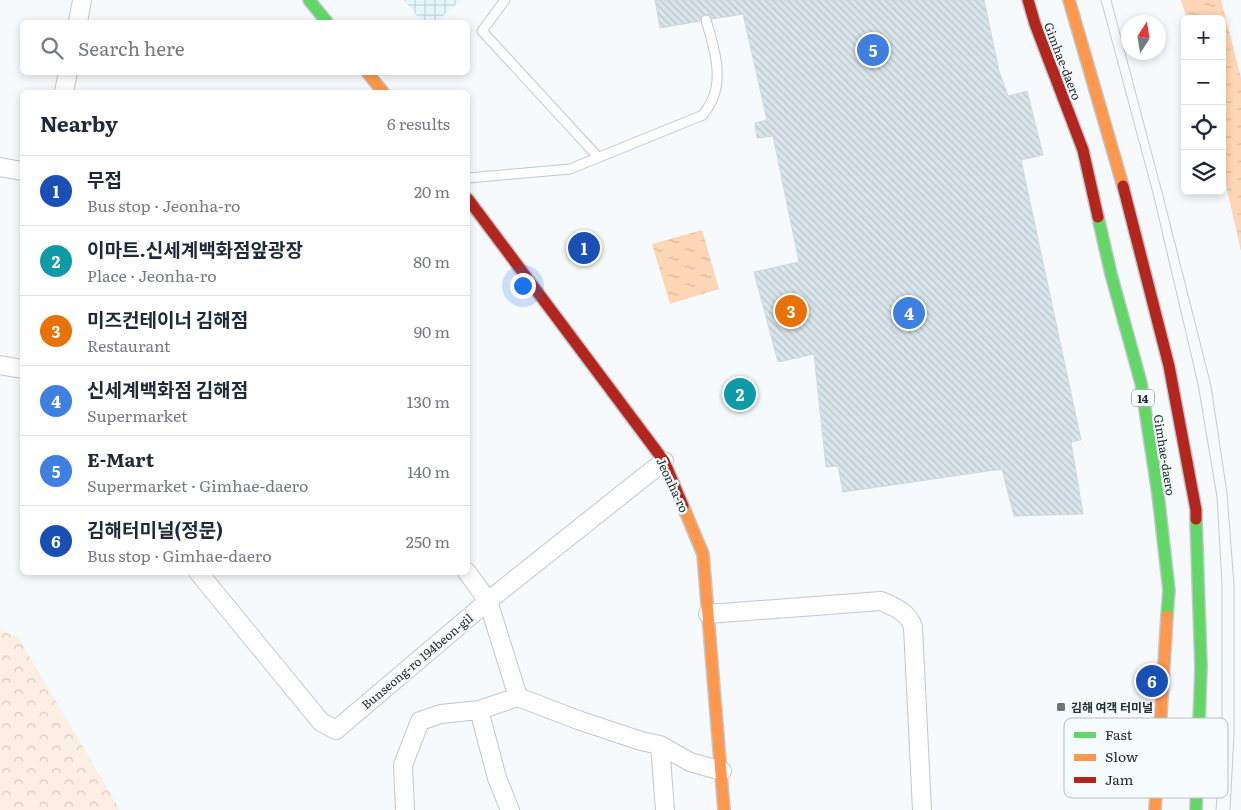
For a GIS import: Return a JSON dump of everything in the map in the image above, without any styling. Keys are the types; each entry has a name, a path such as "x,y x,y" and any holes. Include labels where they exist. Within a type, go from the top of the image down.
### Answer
{"main road":[{"path":"309,0 325,20"},
{"name":"Gimhae-daero","path":"1028,0 1034,24 1083,150 1111,274 1140,383 1156,485 1169,590 1161,718"},
{"name":"Gimhae-daero","path":"1068,0 1116,157 1167,356 1196,510 1201,667 1199,718"},
{"path":"369,75 381,90"},
{"name":"Jeonha-ro","path":"470,202 664,462 703,554 724,810"}],"street":[{"path":"78,20 82,0"},
{"path":"64,90 67,75"},
{"path":"0,167 20,171"},
{"path":"0,365 20,364"},
{"name":"Bunseong-ro 194beon-gil","path":"200,575 321,722 336,730 488,601 664,462"},
{"path":"469,575 488,601 518,697"},
{"path":"708,614 881,602 901,610 910,618 913,627 922,810"},
{"path":"406,810 403,765 420,722 442,714 479,710 518,697 641,741 660,744 690,762 722,771"},
{"path":"479,710 497,778 510,810"},
{"path":"660,744 665,810"}],"lane":[{"path":"505,0 482,31 598,158"},
{"path":"470,178 570,169 703,115 714,98 717,75 713,46 706,20"}],"shaded area":[{"path":"404,0 461,0 438,20 420,20"}],"green space":[{"path":"0,630 18,637 120,810 0,810"}],"water":[{"path":"1181,0 1221,0 1225,15 1186,15"},
{"path":"1226,20 1241,78 1241,251 1226,185"},
{"path":"702,230 719,289 670,304 652,244"}],"building":[{"path":"655,0 984,0 999,71 1008,96 1027,91 1043,155 1021,160 1081,440 1071,442 1083,514 1014,516 1002,469 843,492 838,466 826,467 814,354 778,362 754,272 799,262 773,136 757,138 755,123 767,120 743,14 712,19 710,15 705,14 701,16 700,21 660,28"}],"tram line":[{"path":"1101,0 1154,197 1198,384 1217,497 1222,584 1222,718"},
{"path":"1111,0 1211,386 1227,493 1234,585 1234,735 1230,810"},
{"path":"1216,810 1217,798"}],"traffic: fast":[{"path":"309,0 325,20"},
{"path":"1098,217 1111,274 1141,383 1158,494 1169,590 1167,616"},
{"path":"1196,519 1201,667 1199,718"},
{"path":"1196,798 1196,810"}],"traffic: slow":[{"path":"1069,0 1123,186"},
{"path":"369,75 381,90"},
{"path":"683,506 703,554 724,810"},
{"path":"1161,718 1167,616"},
{"path":"1155,810 1156,798"}],"traffic: jam":[{"path":"1028,0 1035,24 1083,150 1098,217"},
{"path":"1123,186 1169,366 1196,510 1196,519"},
{"path":"470,202 664,461 683,506"}],"place":[{"name":"E-Mart","path":"873,50"},
{"name":"무접","path":"584,248"},
{"name":"미즈컨테이너 김해점","path":"791,311"},
{"name":"신세계백화점 김해점","path":"909,313"},
{"name":"이마트.신세계백화점앞광장","path":"740,394"},
{"name":"김해터미널(정문)","path":"1152,681"},
{"name":"김해 여객 터미널","path":"1061,707"}]}
